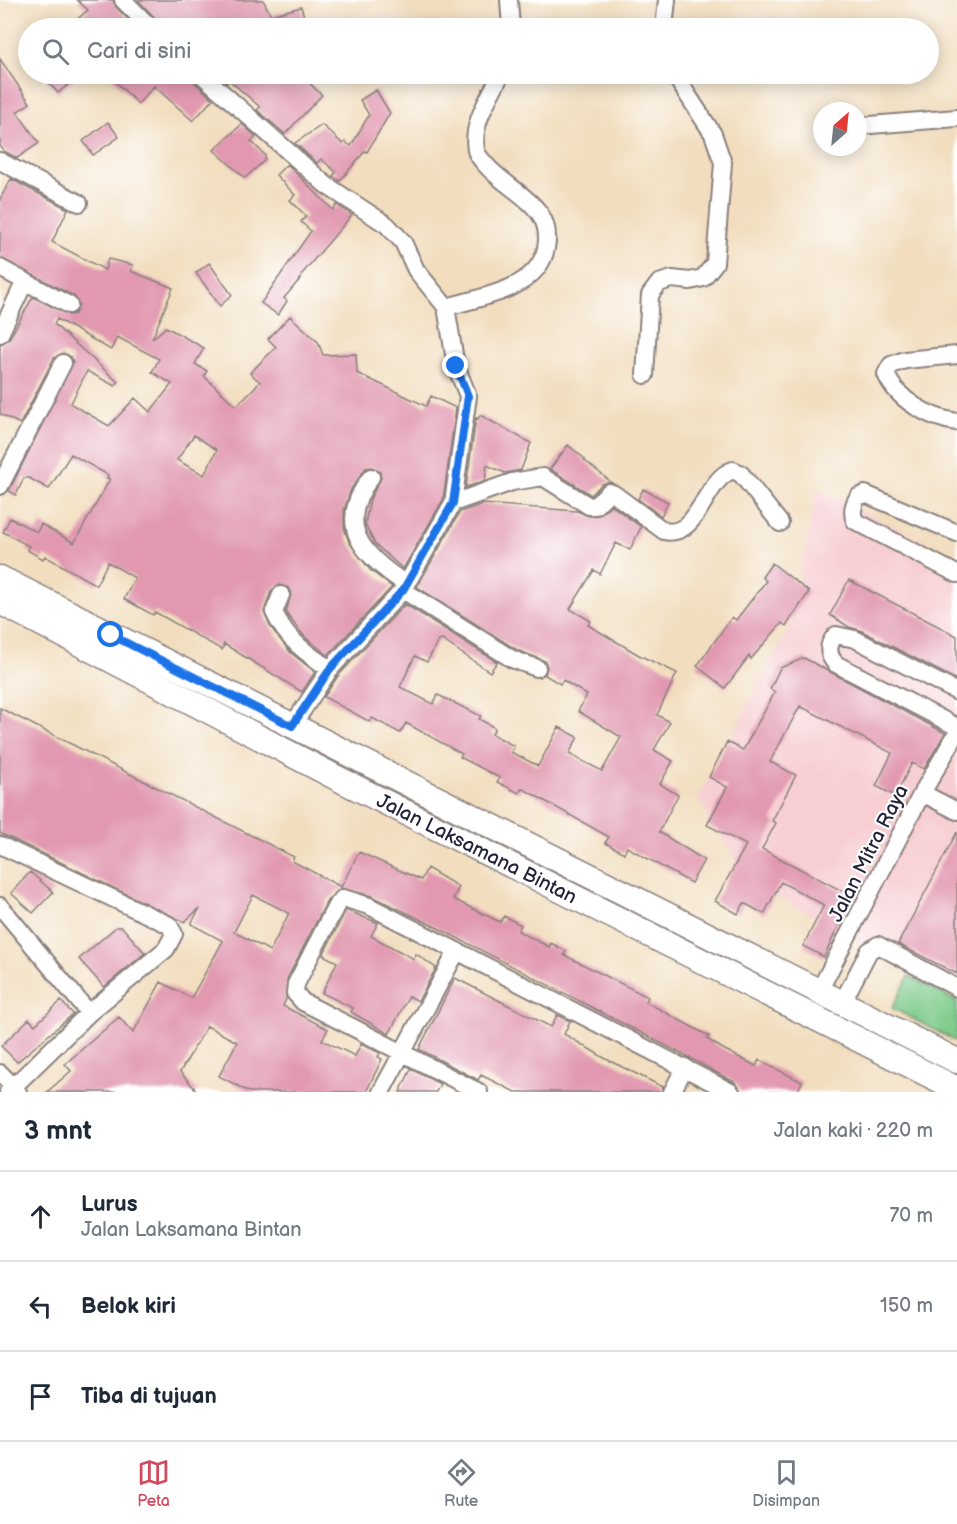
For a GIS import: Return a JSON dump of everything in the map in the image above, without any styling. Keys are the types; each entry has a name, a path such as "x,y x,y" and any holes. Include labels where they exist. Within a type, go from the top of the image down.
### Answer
{"main road":[{"name":"Jalan Laksamana Bintan","path":"0,578 106,645 325,772 957,1089"},
{"name":"Jalan Laksamana Bintan","path":"0,602 106,645 292,726 818,993 957,1061"},
{"path":"671,945 683,924"}],"street":[{"path":"123,0 141,18"},
{"path":"509,0 510,18"},
{"path":"665,18 667,0"},
{"path":"212,84 326,185 387,225 403,242 416,270 446,308 456,366 468,396 453,503 405,587 330,669 292,726"},
{"path":"446,308 501,292 531,275 544,259 549,235 539,210 490,170 476,153 474,136 480,117 496,84"},
{"path":"645,375 650,295 659,283 672,279 690,281 703,278 715,263 723,163 713,134 680,84"},
{"path":"867,125 957,118"},
{"path":"0,161 79,203"},
{"path":"0,268 69,305"},
{"path":"0,334 25,281"},
{"path":"957,355 905,360 891,364 886,374 893,390 924,411 957,422"},
{"path":"0,486 63,363"},
{"path":"453,503 512,482 543,477 589,506 595,506 609,492 614,494 664,531 671,532 682,529 689,522 722,475 732,470 741,474 780,523"},
{"path":"371,477 360,492 353,514 358,543 377,566 512,659 537,668"},
{"path":"957,533 876,497 865,494 858,497 854,503 852,515 855,521 957,574"},
{"path":"281,595 274,612 278,622 298,648 330,669"},
{"path":"957,692 855,639 836,635 830,641 831,659 836,664 957,727"},
{"name":"Jalan Mitra Raya","path":"818,993 922,793 957,733"},
{"path":"922,793 957,811"},
{"path":"0,845 169,925 174,934 166,949 159,956 88,1013 13,1090 0,1073"},
{"path":"479,1092 303,1002 295,993 296,984 336,906 343,898 352,899 457,951 731,1092"},
{"path":"0,906 88,1013"},
{"path":"842,1003 869,951 878,945 957,988"},
{"path":"381,1092 457,951"},
{"path":"672,1092 685,1067"}],"shaded area":[{"path":"817,489 957,557 957,992 750,882 698,799 790,625"}],"green space":[{"path":"909,976 957,1001 957,1042 892,1008"}],"building":[{"path":"77,0 113,0 116,7 127,18 79,18 88,10"},
{"path":"138,0 263,0 271,15 301,7 304,18 155,18"},
{"path":"0,59 30,103 17,112 39,143 17,158 0,146"},
{"path":"50,84 69,84 58,93"},
{"path":"118,84 196,84 213,99 193,121 154,86 138,104"},
{"path":"234,84 310,84 322,95 285,134 257,110 260,107"},
{"path":"376,90 390,113 367,152 365,151 340,181 333,176 336,172 321,159 317,163 295,143 322,125 343,144 345,142 351,146 369,115 360,100"},
{"path":"108,122 119,137 93,155 83,141"},
{"path":"242,124 256,137 251,141 265,155 265,160 245,178 214,150"},
{"path":"287,164 333,210 337,205 352,215 301,275 302,277 284,298 287,301 278,315 261,303 311,231 301,222 306,216 290,200 295,195 276,175"},
{"path":"11,179 68,209 52,242 105,270 108,259 133,265 131,271 173,288 152,339 166,327 204,348 195,364 207,371 204,376 236,406 260,382 250,373 276,347 268,339 290,316 318,342 323,355 356,354 357,373 426,406 431,396 456,408 443,500 403,569 375,544 365,524 370,499 381,478 380,472 372,467 366,468 351,489 344,510 344,528 349,542 370,570 392,587 328,655 305,637 288,616 286,612 291,594 289,588 279,585 271,591 264,612 270,626 290,652 315,672 302,692 224,644 222,650 155,612 153,615 124,599 135,578 108,562 96,585 45,556 43,559 27,550 29,546 3,532 10,518 37,532 41,524 74,543 110,479 107,478 108,475 71,454 49,489 29,478 24,478 16,495 9,491 73,362 71,357 63,353 54,358 20,424 0,414 0,344 9,339 33,297 69,315 75,314 79,305 74,296 0,258 0,199","holes":["57,319 111,350 117,337 159,359 152,372 172,384 150,412 135,398 109,426 71,404 87,371 115,386 118,382 54,324","194,435 217,450 204,475 177,460"]},
{"path":"209,263 232,295 220,306 196,273"},
{"path":"480,415 531,443 521,470 505,473 487,465 485,481 466,487 476,418 478,419"},
{"path":"568,445 611,482 602,484 591,495 550,469"},
{"path":"643,489 668,502 661,516 638,499"},
{"path":"483,504 577,511 589,516 599,515 611,505 641,527 630,550 616,543 600,574 594,570 570,609 591,621 588,625 639,655 677,673 657,715 670,722 654,750 673,761 660,784 678,795 659,832 704,860 691,883 627,847 624,853 605,843 609,837 522,788 519,793 497,782 500,778 460,757 462,754 406,723 400,733 372,718 370,722 324,697 338,676 405,604 497,662 490,672 442,640 438,641 427,662 415,656 400,687 433,704 438,695 481,716 479,719 495,728 492,734 514,746 511,752 538,766 559,727 578,737 569,754 602,771 621,737 578,711 587,695 563,680 560,684 545,675 547,667 545,661 517,650 417,587 460,512"},
{"path":"772,563 809,592 786,626 782,623 751,659 749,656 725,688 697,666 732,617 736,620 766,581 762,577"},
{"path":"849,580 957,636 957,680 860,630 849,627 830,615"},
{"path":"804,658 945,733 924,769 912,763 895,796 876,786 892,753 800,706 770,762 796,775 772,821 776,823 762,849 852,896 824,957 803,946 824,905 781,882 764,914 744,903 738,914 715,901 746,845 707,825 727,787 709,777 727,742 743,750 775,692 770,689 780,668"},
{"path":"0,708 294,857 292,861 341,887 359,852 421,880 427,868 459,887 453,899 500,922 504,916 521,925 518,931 549,947 551,943 566,951 564,955 648,997 646,1002 709,1036 707,1039 723,1049 756,1066 759,1060 802,1082 797,1092 741,1092 736,1083 690,1058 438,928 372,896 341,888 327,901 287,979 286,999 283,1006 328,1029 322,1040 355,1056 361,1044 380,1053 378,1057 382,1059 366,1092 249,1092 219,1076 237,1042 207,1026 180,1072 198,1092 47,1092 71,1071 65,1064 119,1017 133,1033 161,982 191,998 223,941 191,924 200,908 184,922 0,833","holes":["253,895 289,913 270,951 234,932"]},
{"path":"957,832 957,974 898,944"},
{"path":"30,872 53,892 33,913 11,893"},
{"path":"346,910 378,923 371,936 414,959 416,954 436,968 418,1001 409,996 389,1034 351,1012 353,1008 322,993 337,962 323,955"},
{"path":"116,927 122,927 145,953 104,987 79,959"},
{"path":"455,978 551,1027 557,1015 570,1021 564,1034 606,1059 663,1087 662,1092 515,1092 481,1075 478,1080 419,1049"},
{"path":"61,1001 73,1014 17,1062 1,1046 29,1019 35,1025"},
{"path":"411,1069 440,1084 436,1092 400,1092"}],"route":[{"path":"111,635 292,726 330,669 403,590 453,503 468,396 456,366"}]}
